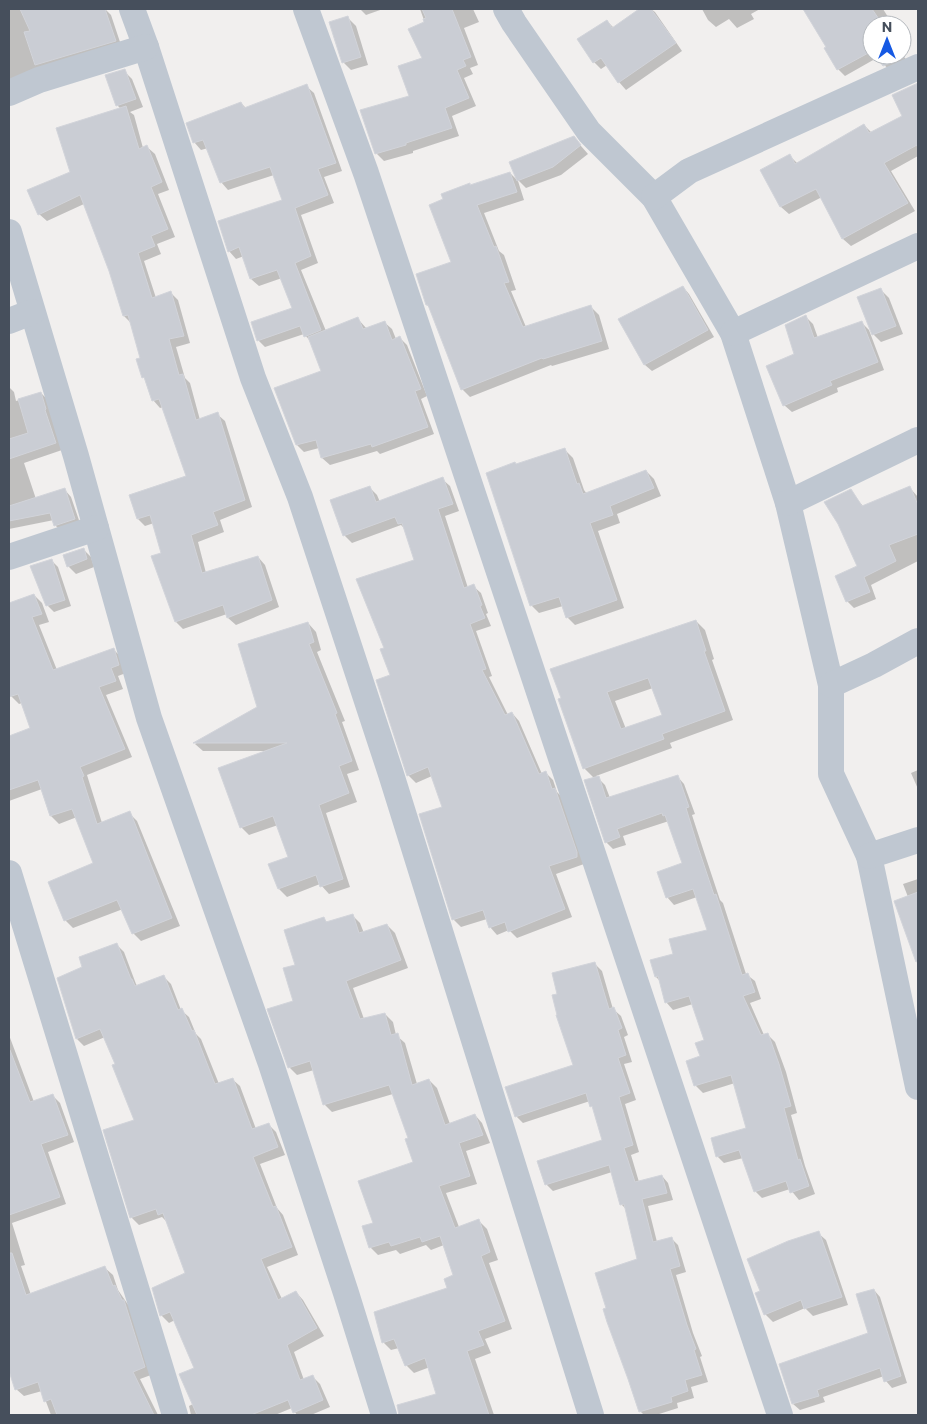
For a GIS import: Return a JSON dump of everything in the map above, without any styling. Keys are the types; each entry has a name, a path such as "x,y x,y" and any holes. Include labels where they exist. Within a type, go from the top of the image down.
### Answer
{"street":[{"path":"132,9 253,378 300,497 382,746 591,1415"},
{"path":"306,9 369,183 780,1415"},
{"path":"506,9 589,132 654,197 733,333 788,503 831,685 831,774 869,856 918,1087"},
{"path":"9,93 39,80 146,47"},
{"path":"654,197 690,172 918,67"},
{"path":"9,232 20,317 96,528 149,718 274,1074 346,1293 377,1412"},
{"path":"733,333 918,246"},
{"path":"788,503 918,440"},
{"path":"9,557 96,528"},
{"path":"831,685 874,665 918,641"},
{"path":"869,856 918,840"},
{"path":"9,873 176,1415"}],"building":[{"path":"20,9 105,9 116,41 35,65 24,32 30,31"},
{"path":"422,9 452,9 471,57 463,60 466,66 457,70 469,98 445,108 452,128 375,154 360,110 409,96 398,66 422,58 408,29 424,22 423,19 426,18"},
{"path":"639,9 651,9 676,43 618,83 601,58 593,63 577,39 607,20 612,28"},
{"path":"803,9 872,9 876,15 862,15 862,56 837,70 824,48 826,47"},
{"path":"348,16 361,57 342,63 329,22"},
{"path":"125,69 136,99 116,106 105,75"},
{"path":"918,83 918,149 917,145 884,163 908,203 842,239 816,189 780,207 760,170 790,154 795,164 864,124 869,133 902,116 892,95"},
{"path":"307,84 336,163 318,169 328,195 295,208 311,256 295,263 321,330 304,337 300,326 257,341 251,322 292,308 277,270 250,279 239,247 228,252 218,221 282,200 270,167 220,183 203,140 193,143 186,123 241,102 244,108"},
{"path":"126,106 139,149 147,145 162,182 151,187 168,229 151,236 155,246 138,253 152,298 171,291 184,336 169,339 179,375 183,374 196,420 218,412 245,500 213,512 218,525 191,535 202,573 258,556 272,600 227,618 223,605 175,622 151,556 161,553 150,515 137,519 129,495 186,476 159,399 152,401 144,377 142,378 136,359 140,358 128,315 123,316 109,271 80,195 38,215 27,190 70,172 56,128"},
{"path":"574,136 581,145 553,167 517,181 509,162"},
{"path":"510,172 517,192 477,205 494,247 496,246 509,282 504,283 523,327 591,305 602,341 542,358 461,390 428,305 426,305 416,274 451,262 429,205 443,199 441,194 470,183 470,185"},
{"path":"683,286 708,330 644,365 618,319"},
{"path":"881,288 896,326 872,335 857,297"},
{"path":"806,315 814,338 862,321 878,362 830,381 832,385 783,406 766,366 794,354 785,325"},
{"path":"358,317 363,329 385,321 392,340 400,336 421,389 415,391 428,427 372,447 371,444 321,458 316,440 296,445 274,388 321,371 308,337"},
{"path":"41,392 56,443 9,459 9,439 28,433 18,399"},
{"path":"565,448 577,484 579,483 583,494 646,470 654,488 610,506 613,515 590,523 617,600 566,618 559,597 530,606 486,473 515,462 516,464"},
{"path":"443,477 453,504 438,509 464,588 474,584 485,618 470,624 486,669 482,670 505,715 512,712 539,774 546,771 552,789 555,788 577,852 577,857 549,866 565,909 508,932 505,922 489,928 483,910 452,920 419,814 442,807 428,767 407,776 376,680 390,675 380,649 384,648 356,579 414,560 402,523 398,524 395,517 343,536 330,500 370,486 376,502"},
{"path":"910,486 918,505 918,534 889,545 896,561 864,577 870,592 846,602 835,576 857,566 838,524 824,502 851,489 862,506"},
{"path":"65,488 75,519 54,526 50,513 9,521 9,506"},
{"path":"84,548 87,559 67,567 63,555"},
{"path":"52,559 65,600 46,606 30,566"},
{"path":"34,594 42,614 32,617 53,670 114,648 119,665 111,668 116,681 99,687 125,749 80,767 97,824 130,811 172,918 132,934 117,900 64,921 48,882 93,863 72,809 50,816 38,780 9,790 9,736 30,728 18,694 9,697 9,603"},
{"path":"696,620 706,651 704,651 725,711 662,734 664,739 583,769 558,699 561,698 550,669","holes":["648,678 662,715 621,729 607,692"]},
{"path":"308,622 314,642 309,644 337,713 335,714 352,761 339,766 349,793 319,805 343,879 320,887 316,875 278,889 268,864 288,857 273,816 240,828 218,768 287,743 193,743 257,707 238,644"},
{"path":"678,775 689,807 686,808 698,847 714,895 716,894 742,975 748,973 755,992 743,996 761,1035 768,1033 791,1106 784,1108 798,1160 800,1159 809,1186 790,1193 786,1181 754,1192 739,1150 716,1157 711,1138 746,1128 731,1075 694,1086 686,1061 700,1056 695,1043 704,1040 689,996 665,1003 658,976 655,977 650,960 673,954 669,939 707,930 693,889 666,898 657,872 682,863 665,815 663,816 662,813 617,829 620,837 605,843 584,780 599,776 606,798"},
{"path":"918,892 918,961 916,962 894,901"},
{"path":"353,914 359,933 387,924 401,960 346,981 360,1019 385,1013 391,1035 398,1033 412,1085 429,1079 445,1125 475,1114 483,1135 459,1143 470,1176 439,1186 455,1228 479,1219 490,1252 481,1256 505,1321 478,1331 484,1345 467,1351 489,1415 399,1415 397,1405 436,1394 425,1358 405,1366 394,1339 382,1343 374,1312 447,1288 444,1279 453,1275 440,1236 422,1242 420,1237 391,1246 389,1242 369,1248 362,1226 373,1223 358,1181 413,1162 405,1139 408,1138 389,1085 323,1105 310,1061 288,1068 267,1009 293,1001 283,968 295,965 284,930 324,917 326,922"},
{"path":"117,943 135,986 164,975 178,1010 182,1008 192,1031 194,1030 215,1084 233,1078 252,1129 269,1123 278,1147 253,1157 273,1207 276,1206 292,1247 261,1259 278,1300 296,1291 317,1328 287,1345 300,1380 313,1375 323,1400 293,1413 288,1400 251,1415 197,1415 179,1374 194,1368 170,1312 160,1316 152,1288 185,1273 163,1213 158,1215 156,1209 130,1218 103,1130 134,1120 112,1065 115,1064 100,1029 76,1039 57,978 82,967 79,957"},
{"path":"595,962 609,1009 614,1007 622,1028 618,1030 626,1055 618,1058 630,1093 619,1097 633,1145 624,1148 635,1182 662,1175 667,1193 642,1199 653,1242 672,1237 680,1266 670,1269 696,1349 694,1350 702,1375 685,1380 688,1391 671,1397 672,1402 639,1412 607,1322 603,1309 606,1308 595,1273 637,1259 624,1204 620,1205 609,1165 545,1185 537,1161 602,1140 592,1106 590,1107 586,1093 515,1117 505,1087 573,1065 556,1015 552,995 557,994 552,973"},
{"path":"9,1051 30,1102 53,1094 68,1135 41,1144 60,1197 9,1215"},
{"path":"819,1231 842,1297 804,1309 801,1300 764,1315 755,1293 760,1291 747,1259 788,1241"},
{"path":"9,1253 12,1253 26,1295 105,1266 113,1286 115,1285 122,1300 124,1300 145,1367 133,1372 154,1415 57,1415 51,1399 44,1402 38,1382 15,1390 9,1371"},
{"path":"874,1289 901,1376 884,1382 880,1368 817,1390 819,1396 792,1404 779,1364 868,1333 856,1294"}]}
